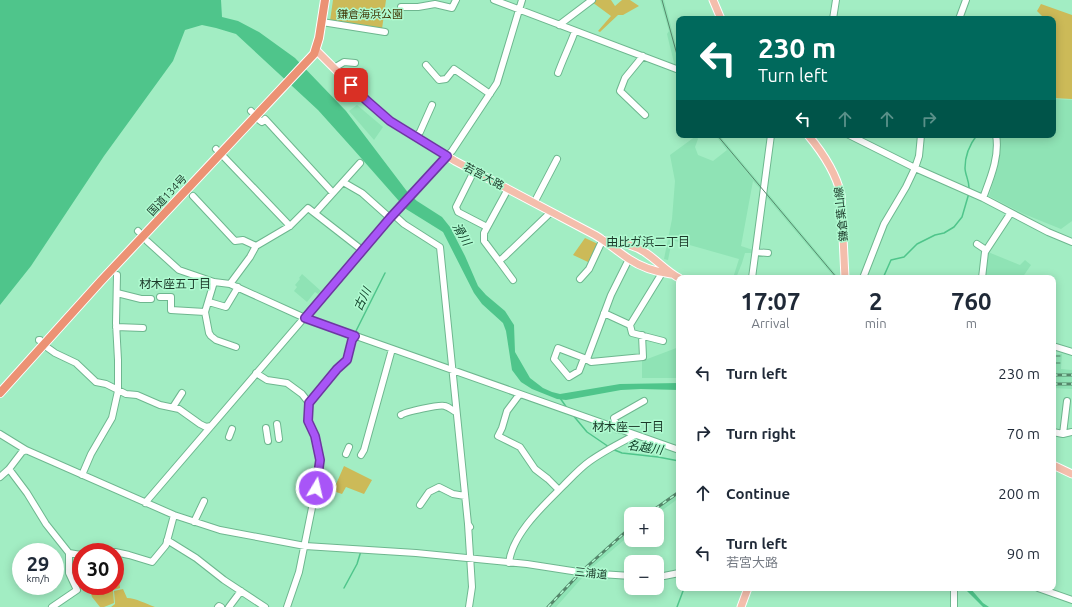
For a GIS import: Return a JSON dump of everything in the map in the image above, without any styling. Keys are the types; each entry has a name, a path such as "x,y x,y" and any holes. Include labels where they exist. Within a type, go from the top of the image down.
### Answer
{"highway":[{"name":"国道134号","path":"0,393 101,281 304,65 316,50 325,0"}],"main road":[{"path":"713,0 720,16"},
{"name":"若宮大路","path":"316,50 380,112 447,156 605,240 630,259 644,266 671,274"},
{"name":"鎌倉葉山線","path":"810,138 825,157 839,185 841,195 846,275"},
{"name":"若宮大路","path":"605,240 631,245 639,249 676,276"},
{"path":"1056,466 1072,474"},
{"path":"741,607 747,591"}],"street":[{"path":"401,7 418,7 435,4 452,8 456,0"},
{"path":"494,0 676,69"},
{"path":"145,503 362,250 447,156 497,83 522,0"},
{"path":"560,25 592,0"},
{"path":"833,16 836,0"},
{"path":"960,16 966,0"},
{"path":"322,22 384,32"},
{"path":"558,73 575,31"},
{"path":"643,56 625,78 620,91 645,115"},
{"path":"334,68 344,62 355,63"},
{"path":"426,65 439,80 446,79 454,68 490,94"},
{"path":"416,136 420,132 432,105"},
{"path":"262,119 275,130 333,193"},
{"path":"752,275 771,138"},
{"path":"855,138 915,168 983,198 1010,214 1072,242"},
{"path":"864,275 884,224 904,192 915,168 919,156 921,138"},
{"path":"983,198 995,163 997,138"},
{"path":"223,156 290,226"},
{"path":"534,203 557,158"},
{"path":"315,213 360,163"},
{"path":"474,171 456,207 458,212 487,227"},
{"path":"343,182 362,193 392,216 440,247 469,526 472,587 469,607"},
{"path":"508,189 484,233 484,241 513,280"},
{"path":"193,196 235,241 243,240 256,246"},
{"path":"230,284 250,257 256,246 290,226 308,208 362,250"},
{"path":"499,261 551,212"},
{"path":"982,275 986,250 1010,214"},
{"path":"580,279 605,240"},
{"path":"147,241 179,270 214,282 230,284 305,318 618,430 676,449"},
{"path":"977,244 986,250"},
{"path":"756,252 768,253"},
{"path":"630,259 611,295 604,313 585,358 579,371 568,377 554,359 558,348 585,358 591,362 643,357 642,335"},
{"path":"662,272 630,325 632,333 663,341"},
{"path":"82,475 91,454 112,418 118,391 116,327 117,275"},
{"path":"214,282 205,312 211,336 216,340 236,347"},
{"path":"208,302 226,307 238,287"},
{"path":"117,293 141,299 151,299"},
{"path":"160,297 171,297 171,310 205,312"},
{"path":"604,313 630,325"},
{"path":"116,327 143,328"},
{"path":"287,607 299,572 305,546 320,460 315,436 308,421 309,403 337,369 347,360 353,335"},
{"path":"1056,347 1072,352"},
{"path":"48,348 76,363 96,382 106,384 118,391 137,395 160,405 179,409 200,424 206,427 211,426"},
{"path":"361,455 364,450 392,349"},
{"path":"256,373 267,380 288,383 302,394 309,403"},
{"path":"173,407 182,393"},
{"path":"519,395 507,411 498,436 507,442 520,447 534,469 548,479 559,490"},
{"path":"618,430 614,418 644,401"},
{"path":"1063,434 1066,401"},
{"path":"401,415 408,411 441,405 456,412"},
{"path":"277,424 279,438"},
{"path":"266,428 268,441"},
{"path":"229,437 232,429"},
{"path":"1056,433 1063,434 1072,432"},
{"name":"三浦道","path":"0,434 26,450 145,503 174,515 220,530 305,546 471,558 585,573 624,576"},
{"path":"509,563 510,556 521,534 535,515 559,490 589,462 635,435"},
{"path":"346,454 349,447"},
{"path":"0,477 9,469 22,452 26,450"},
{"path":"9,469 27,493 46,524 70,553 69,573 77,590 52,607"},
{"path":"420,505 428,492 439,487 454,494 465,496"},
{"path":"194,522 204,501"},
{"path":"124,554 152,562 166,545 174,515"},
{"path":"167,540 196,558 262,606"},
{"path":"664,576 676,574"},
{"path":"229,607 241,591"},
{"path":"954,591 954,607"},
{"path":"1046,591 1072,600"}],"shaded area":[{"path":"0,0 221,0 222,17 238,21 259,32 295,58 346,111 409,194 442,217 450,227 478,286 505,311 514,325 515,352 530,378 543,388 560,394 620,384 676,383 676,390 621,390 566,400 557,399 532,389 521,382 512,370 506,331 503,323 482,304 474,293 443,232 406,209 318,110 236,34 202,25 185,30 173,61 104,156 31,266 0,305"},
{"path":"660,0 664,0 676,45 676,68 667,34 669,31"},
{"path":"1056,99 1072,100 1072,221 1061,229 1024,214 989,196 998,166 998,138 1056,138"},
{"path":"357,105 383,127 374,140 349,111"},
{"path":"693,138 698,139 695,147 698,155 713,161 727,150 717,138 722,138 762,186 762,191 753,181 741,246 753,250 753,253 745,253 737,275 734,275 739,259 672,240 668,260 664,259 672,219 675,181 670,155"},
{"path":"766,191 836,275 832,275 765,195"},
{"path":"988,252 1020,265 1025,260 1031,265 1024,275 985,275"},
{"path":"302,274 321,291 318,294 315,292 307,302 294,291 297,287 295,285"},
{"path":"676,348 676,378 642,378 642,361"},
{"path":"1062,354 1061,369 1072,370 1072,389 1056,388 1056,355"},
{"path":"676,492 676,500 664,509 664,507 655,507"},
{"path":"624,531 624,540 590,569 556,607 546,607 586,565"},
{"path":"967,591 973,591 983,603 989,607 983,607"}],"green space":[{"name":"鎌倉海浜公園","path":"333,0 386,0 382,29 330,21"},
{"path":"594,0 611,0 615,6 622,0 630,0 639,6 623,15 618,15 600,32 598,31 611,16 592,2"},
{"path":"1041,4 1072,15 1072,99 1056,98 1056,16 1042,16 1037,11"},
{"path":"585,238 598,244 588,262 573,255"},
{"path":"344,466 372,480 364,494 346,487 342,494 333,491"},
{"path":"124,591 127,598 155,607 111,607 115,604 114,595 124,595"},
{"path":"91,595 113,595 114,603 100,607"}],"waterway":[{"path":"969,190 965,164 968,150 975,138"},
{"path":"884,275 891,260 904,257 917,244 935,235 944,233 954,227 962,217 969,193"},
{"name":"古川","path":"355,333 385,273"},
{"name":"名越川","path":"560,398 567,408"},
{"name":"名越川","path":"572,414 587,432 609,447"},
{"name":"名越川","path":"612,449 622,453 676,460"},
{"path":"344,588 357,564 361,551"},
{"name":"名越川","path":"677,607 683,591"}],"tram line":[{"path":"662,0 676,51"},
{"path":"720,138 834,275"}],"railway":[{"path":"1056,375 1072,375"},
{"path":"1056,384 1072,384"},
{"path":"658,507 676,494"},
{"path":"548,607 581,572 624,533"}],"district":[{"name":"由比ガ浜二丁目","path":"648,241"},
{"name":"材木座五丁目","path":"175,283"},
{"name":"材木座一丁目","path":"628,426"}],"route":[{"path":"316,488 320,460 315,436 308,421 309,403 337,369 347,360 352,340 355,336 305,318 390,218 447,156 390,121 351,85"}],"water label":[{"name":"滑川","path":"462,234"}]}
